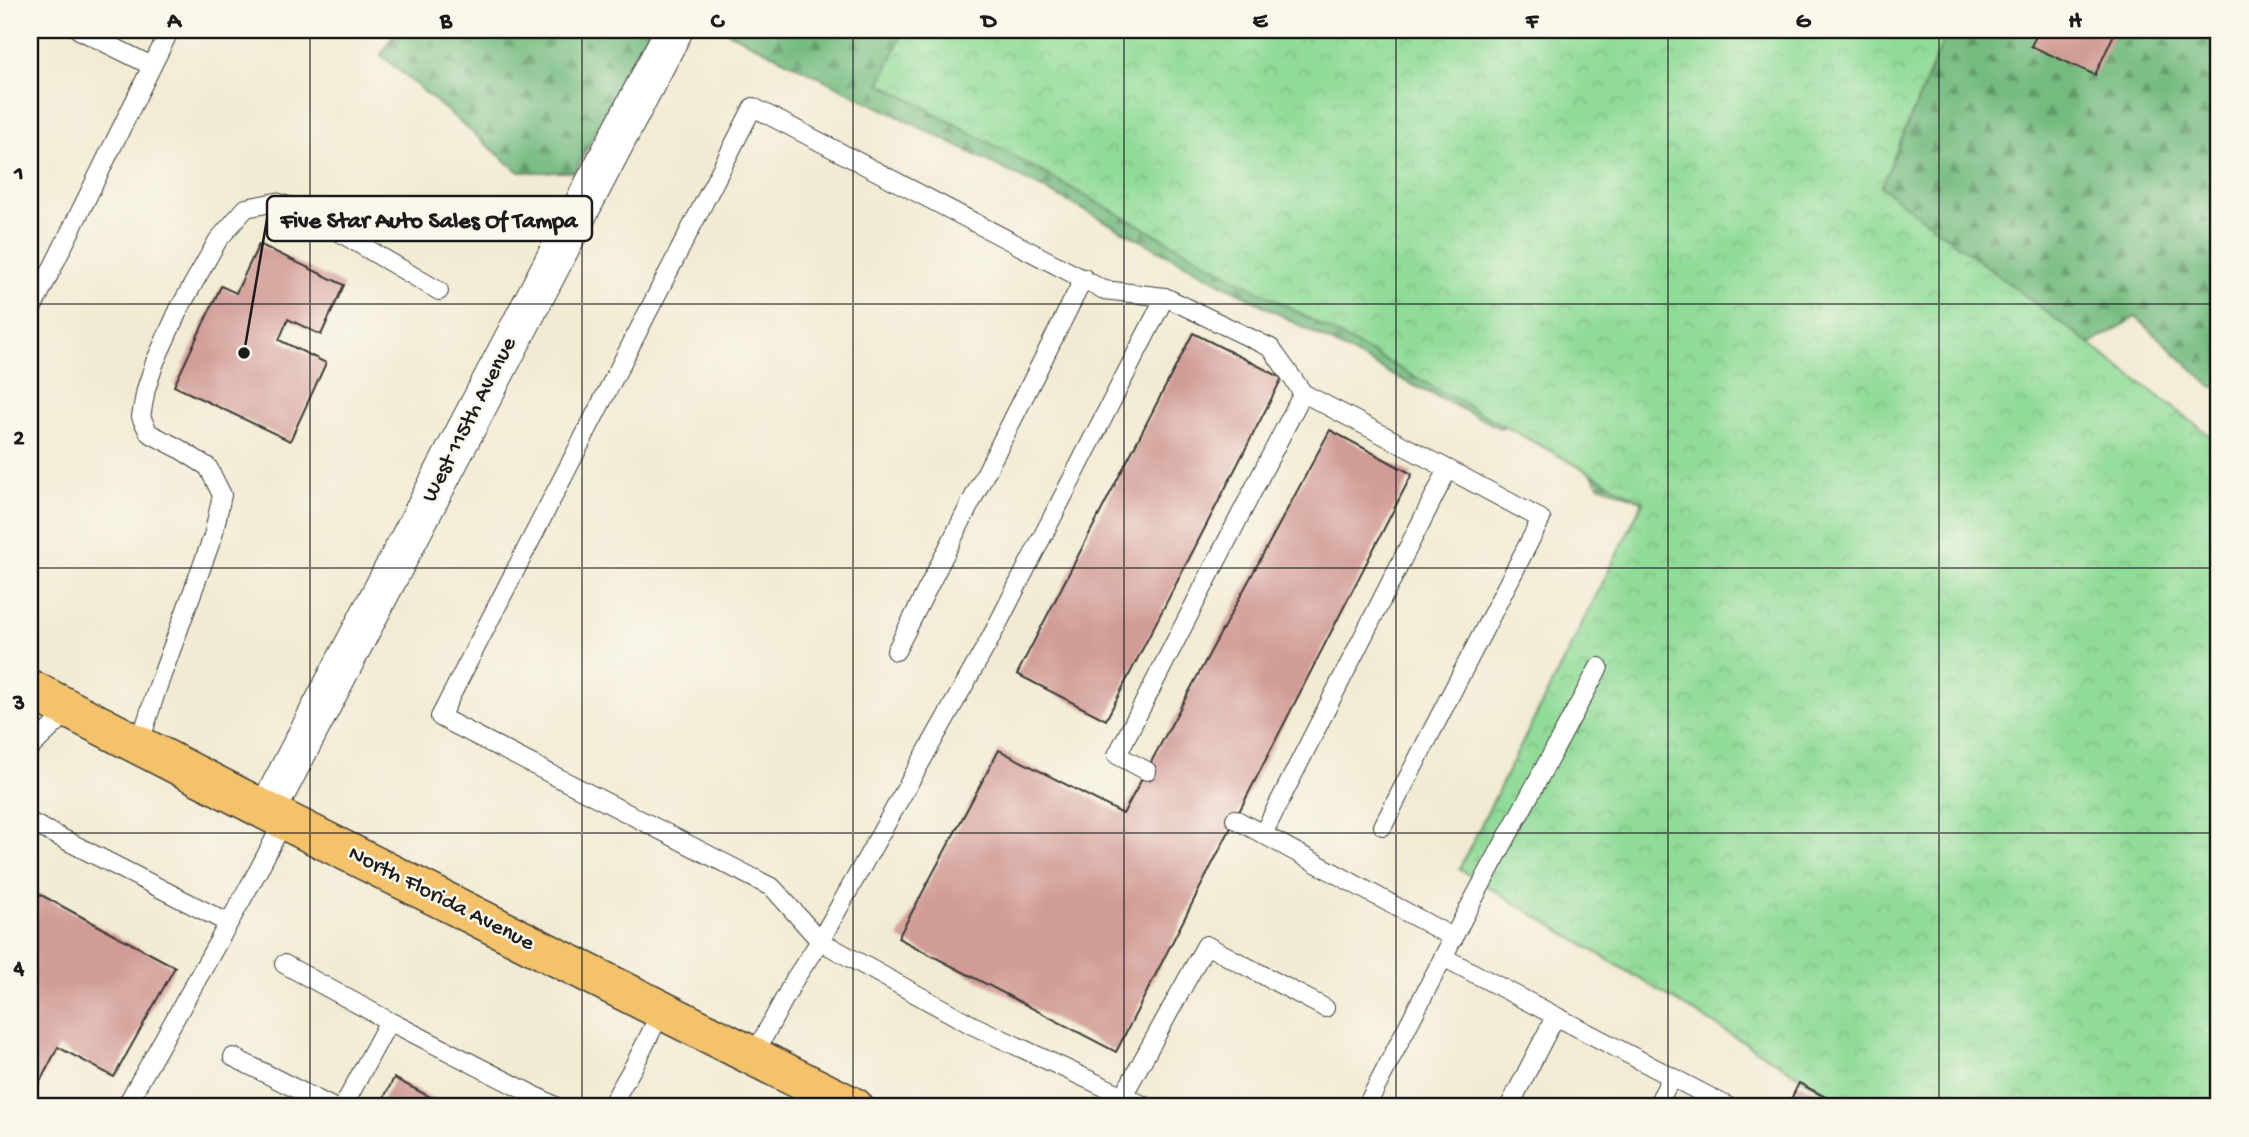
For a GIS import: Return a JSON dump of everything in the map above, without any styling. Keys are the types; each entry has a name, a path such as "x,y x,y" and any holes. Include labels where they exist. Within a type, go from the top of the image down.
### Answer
{"main road":[{"name":"North Florida Avenue","path":"30,689 754,1055 809,1097 854,1107"}],"street":[{"name":"West 115th Avenue","path":"275,815 674,30"}],"lane":[{"path":"79,30 152,66"},
{"path":"30,313 37,280 170,30"},
{"path":"1147,1107 971,1025 820,941 773,888 440,716 753,107 1104,290 1165,297 1271,348 1303,393 1541,519 1383,826"},
{"path":"139,745 214,536 222,495 208,467 178,447 149,433 141,417 155,362 179,309 218,240 246,208 276,202 303,211 439,291"},
{"path":"896,651 1084,278"},
{"path":"754,1055 989,641 1165,297"},
{"path":"1147,771 1116,755 1303,393"},
{"path":"1262,834 1448,469"},
{"path":"1366,1107 1443,957 1599,667"},
{"path":"30,748 71,710"},
{"path":"124,1107 228,923 275,815"},
{"path":"1236,819 1454,938"},
{"path":"30,822 228,923"},
{"path":"1124,1096 1206,945 1325,1008"},
{"path":"1443,957 1729,1107"},
{"path":"284,964 557,1107"},
{"path":"610,1107 662,1010"},
{"path":"1509,1107 1555,1017"},
{"path":"343,1107 389,1021"},
{"path":"233,1058 332,1107"},
{"path":"1656,1107 1672,1077"}],"green space":[{"path":"396,30 649,30 575,172 519,172 381,55"},
{"path":"724,30 2219,30 2219,388 2211,386 2136,317 2047,370 2219,1107 1654,505 1598,485 1576,446 1569,412 1500,428 1391,374 1052,193"},
{"path":"904,30 1948,30 1881,187 2219,442 2219,1107 1850,1107 1459,869 1643,502 880,83"}],"building":[{"path":"2039,30 2116,30 2095,75 2031,46"},
{"path":"259,244 344,285 321,335 288,319 279,340 326,363 290,441 174,386 221,286 236,293"},
{"path":"1193,333 1282,378 1106,720 1017,674"},
{"path":"1330,430 1412,474 1116,1052 898,938 999,750 1123,814"},
{"path":"30,889 175,967 114,1077 58,1047 30,1101"},
{"path":"394,1078 449,1107 379,1107"},
{"path":"1799,1083 1844,1107 1787,1107"}],"place":[{"name":"Five Star Auto Sales Of Tampa","path":"244,353"}]}
